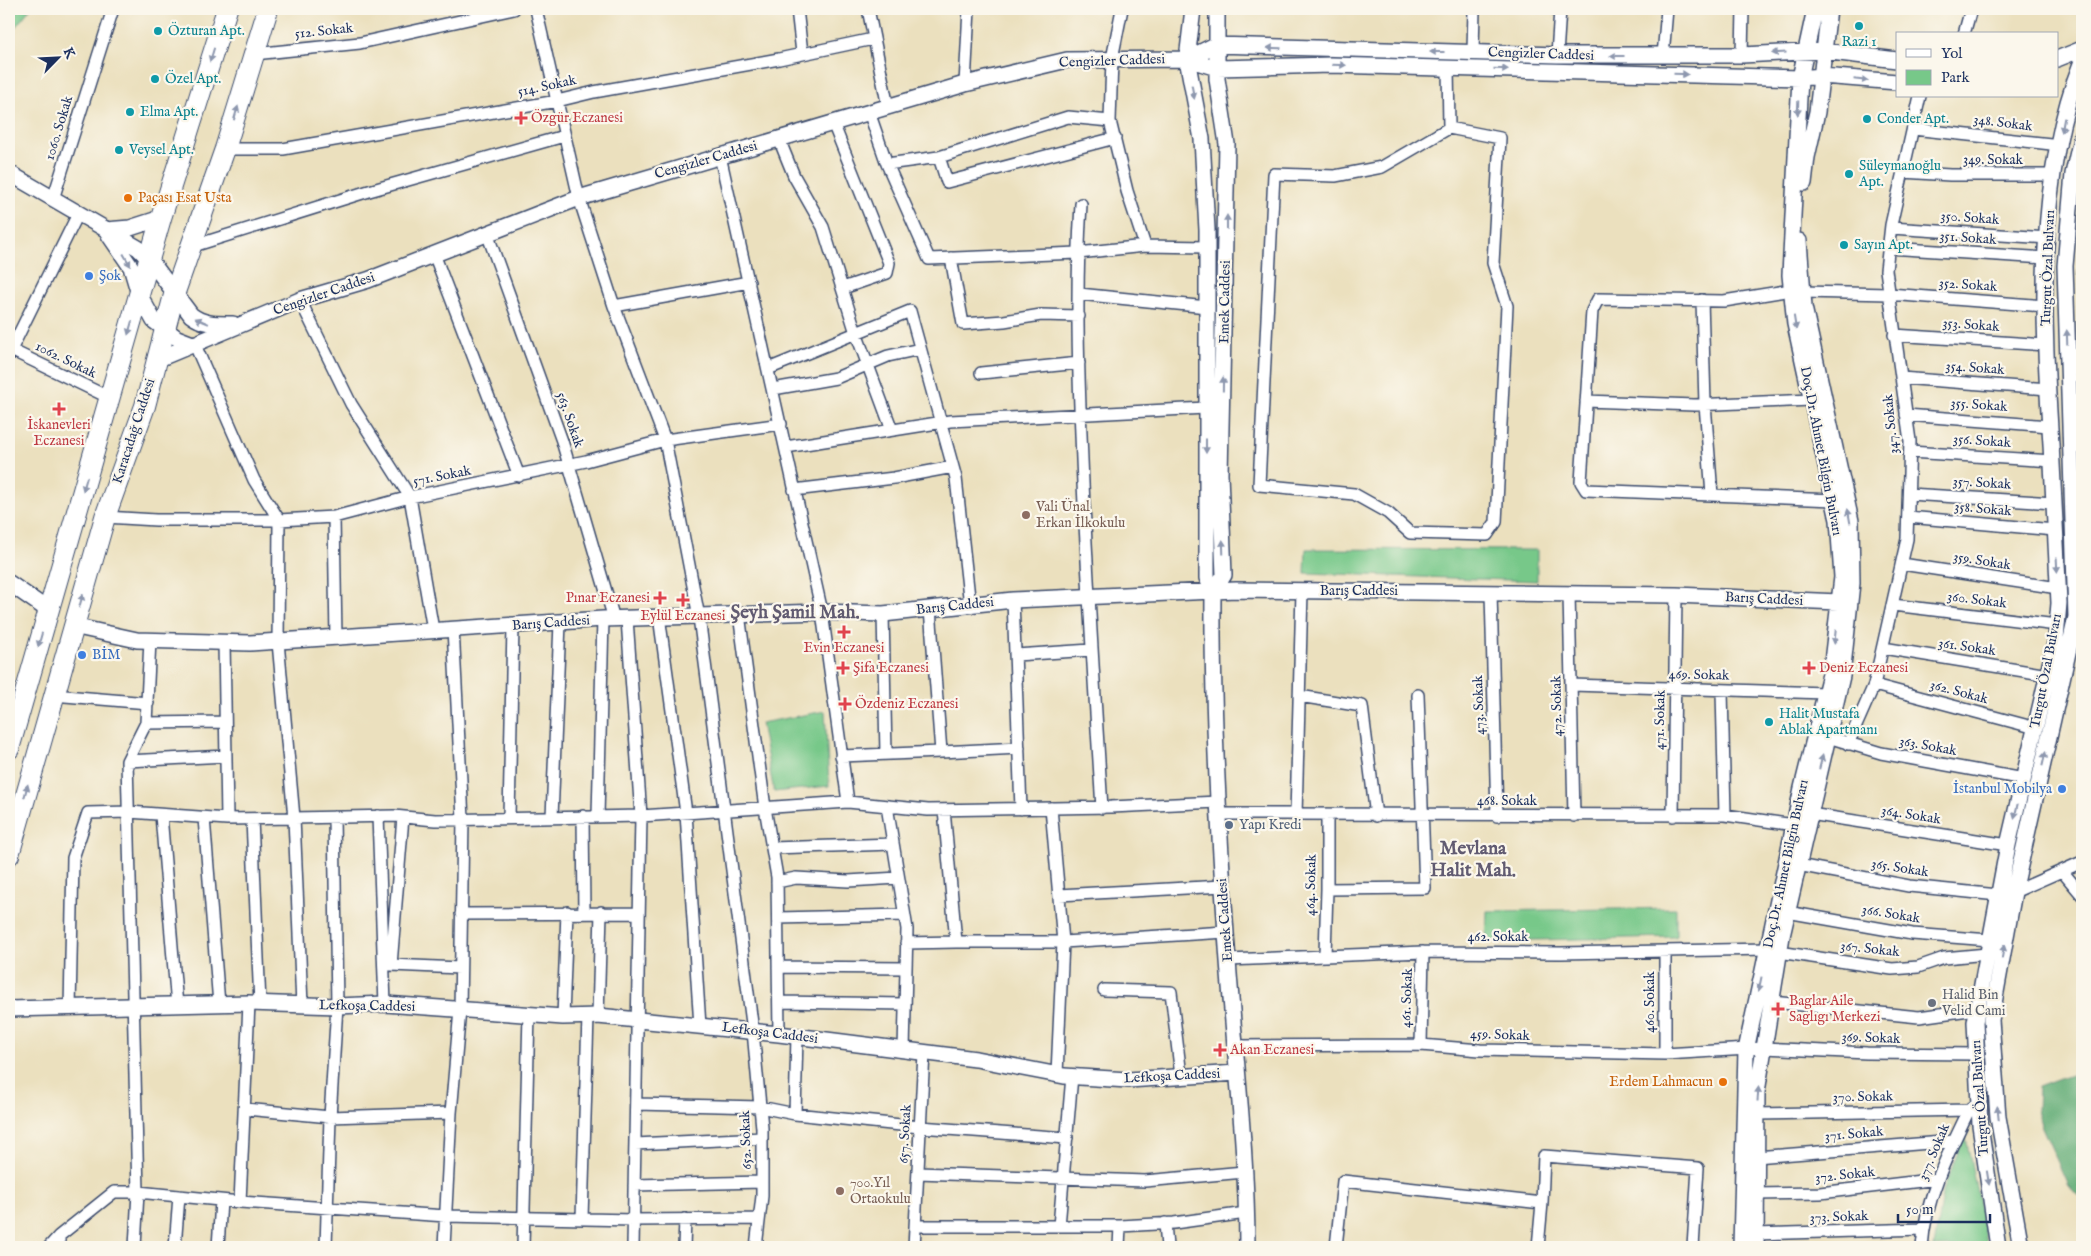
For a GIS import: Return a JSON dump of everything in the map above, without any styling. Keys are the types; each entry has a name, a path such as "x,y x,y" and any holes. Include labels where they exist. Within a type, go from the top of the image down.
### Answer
{"highway":[{"path":"9,749 161,218 227,9"},
{"name":"Karacadağ Caddesi","path":"9,855 105,517 145,406 174,295 189,247 225,149 268,9"}],"street":[{"name":"1060. Sokak","path":"53,198 113,9"},
{"name":"512. Sokak","path":"254,54 360,43 514,9"},
{"name":"652. Sokak","path":"536,9 579,198 614,306 665,440 699,617 753,1031 760,1107 762,1182 756,1247"},
{"path":"797,9 802,52"},
{"path":"868,9 888,107"},
{"path":"965,84 969,9"},
{"path":"1122,9 1112,59 1110,121 1145,246"},
{"name":"Emek Caddesi","path":"1193,9 1187,59 1202,139 1207,247 1207,578 1213,592 1212,702 1226,932 1244,1172 1247,1247"},
{"name":"Emek Caddesi","path":"1213,592 1224,575 1220,474 1227,144 1215,46 1217,9"},
{"path":"1473,52 1474,9"},
{"path":"1557,56 1560,9"},
{"path":"1663,56 1667,9"},
{"path":"1742,55 1743,9"},
{"name":"Doç.Dr. Ahmet Bilgin Bulvarı","path":"1741,1247 1746,1050 1787,912 1842,676 1852,583 1851,521 1804,306 1797,291 1790,255 1800,78 1815,9"},
{"name":"Doç.Dr. Ahmet Bilgin Bulvarı","path":"1756,1241 1757,1092 1772,1002 1774,951 1794,825 1831,670 1842,577 1838,520 1795,324 1799,241 1807,157 1822,76 1823,51 1829,9"},
{"path":"1965,32 1971,9"},
{"name":"514. Sokak","path":"225,149 283,149 557,101 594,92 873,40"},
{"name":"Cengizler Caddesi","path":"1187,59 1215,46 1352,51 1473,52 1557,56 1742,55 1823,51 1896,60"},
{"path":"2058,59 2082,49"},
{"name":"Cengizler Caddesi","path":"156,360 300,300 368,280 579,198 965,84 1067,60 1187,59 1217,68 1331,65 1448,67 1800,78 1822,76 1896,82"},
{"name":"Turgut Özal Bulvarı","path":"1998,1247 1980,1125 1974,1106 1976,1009 2008,845 2048,675 2057,625 2058,588 2046,345 2046,258 2054,175 2060,145 2063,93 2082,62"},
{"path":"1448,67 1449,128"},
{"name":"347. Sokak","path":"1848,744 1874,685 1907,539 1910,452 1886,270 1891,228 1920,98"},
{"path":"869,112 887,164 929,259 1078,253 1145,246 1207,247"},
{"path":"887,164 939,157 1068,117 1110,121"},
{"path":"833,123 889,264 887,273 843,288"},
{"path":"1449,128 1500,138 1493,263 1507,306 1496,522 1487,535 1410,533 1388,513 1354,494 1259,485 1274,174 1335,176 1382,167 1449,128"},
{"name":"348. Sokak","path":"1913,129 2060,145"},
{"name":"Turgut Özal Bulvarı","path":"2021,1247 1998,1117 1991,1020 2014,892 2076,617 2080,582 2065,266 2073,174 2082,134"},
{"path":"189,247 370,191 564,136"},
{"path":"939,157 948,182 1114,138"},
{"path":"779,139 794,176 823,228 856,333 892,430"},
{"path":"720,156 822,612 848,802"},
{"name":"349. Sokak","path":"1903,172 1950,175 2054,175"},
{"name":"Cengizler Caddesi","path":"9,173 134,245 150,260 174,295 191,315 198,320 213,324 240,324"},
{"path":"1081,204 1078,253 1080,415 1088,597 1102,808"},
{"path":"10,351 78,214"},
{"path":"105,230 130,228 161,218"},
{"name":"350. Sokak","path":"1891,228 2048,238"},
{"path":"105,230 121,249 132,267 139,294 150,314 165,330 177,338 195,345 254,480 279,520 278,642 294,818 302,1005"},
{"name":"563. Sokak","path":"487,234 569,464 615,619"},
{"name":"351. Sokak","path":"1889,248 2046,258"},
{"path":"434,254 519,476"},
{"path":"951,258 963,324 1004,321 1041,315 1079,316"},
{"path":"614,306 749,282"},
{"name":"352. Sokak","path":"1586,402 1592,311 1598,299 1724,301 1797,291 1889,294 2045,306"},
{"path":"1078,294 1207,307"},
{"path":"300,300 351,404 410,497 433,630"},
{"path":"1702,300 1705,404 1712,495"},
{"path":"768,369 910,311 956,478 970,606"},
{"name":"353. Sokak","path":"1894,335 2046,345"},
{"path":"773,390 836,378 888,356 920,348"},
{"name":"1062. Sokak","path":"10,351 110,398"},
{"path":"981,373 1079,363"},
{"name":"354. Sokak","path":"1901,378 2048,389"},
{"path":"1811,400 1705,404 1586,402 1581,482 1586,490 1834,500"},
{"path":"786,447 940,423 1206,408"},
{"name":"355. Sokak","path":"1906,415 2050,426"},
{"name":"571. Sokak","path":"105,517 156,520 279,520 334,517 410,497 519,476 665,440 781,424"},
{"name":"356. Sokak","path":"1910,452 2052,461"},
{"path":"794,490 894,478 953,467"},
{"name":"357. Sokak","path":"1909,494 2054,502"},
{"path":"334,517 336,639"},
{"name":"358. Sokak","path":"1908,517 2055,530"},
{"name":"359. Sokak","path":"1902,564 2058,588"},
{"path":"9,583 48,610"},
{"path":"1296,815 1302,591"},
{"name":"Barış Caddesi","path":"73,626 138,640 278,642 336,639 453,628 659,616 699,617 822,612 883,614 1014,600 1213,592 1302,591 1676,595 1839,602"},
{"name":"473. Sokak","path":"1491,593 1497,816"},
{"name":"472. Sokak","path":"1569,594 1574,816"},
{"name":"471. Sokak","path":"1673,816 1676,595"},
{"path":"1014,600 1021,809"},
{"name":"360. Sokak","path":"1893,605 2057,625"},
{"path":"930,609 941,752"},
{"path":"739,614 777,882 779,1034"},
{"path":"883,614 886,754"},
{"path":"659,616 686,813 700,1026"},
{"path":"615,619 641,816 639,1021 633,1247"},
{"path":"598,816 615,619"},
{"path":"552,817 560,623"},
{"path":"510,817 513,626"},
{"path":"444,1247 451,1113 460,1010 463,819 453,628"},
{"path":"135,1247 138,1192 135,1008 127,760 146,723 150,640"},
{"path":"224,642 227,819"},
{"name":"361. Sokak","path":"1883,648 2048,675"},
{"path":"1016,655 1091,650"},
{"name":"469. Sokak","path":"1572,685 1676,690 1825,693"},
{"name":"362. Sokak","path":"1874,685 2036,728"},
{"path":"1722,691 1725,815"},
{"path":"53,695 148,703"},
{"path":"1327,889 1425,888 1418,695"},
{"path":"1299,696 1362,706 1376,816"},
{"path":"146,723 226,722"},
{"name":"363. Sokak","path":"1828,737 1881,752 2024,778"},
{"path":"841,756 1019,748"},
{"path":"127,760 226,756"},
{"name":"468. Sokak","path":"70,1009 73,858 88,813 129,812 227,819 378,816 463,819 641,816 848,802 944,810 1218,808 1296,815 1725,815 1794,825"},
{"path":"887,806 904,915 906,943 904,1050"},
{"path":"1051,808 1063,942 1064,1075 1067,1138 1059,1226"},
{"path":"944,810 956,942"},
{"name":"364. Sokak","path":"1810,814 2008,845"},
{"path":"161,815 177,1006"},
{"name":"464. Sokak","path":"1325,956 1327,815"},
{"path":"378,816 385,1004"},
{"path":"584,816 584,913"},
{"path":"326,1247 330,1117 337,1006 334,817"},
{"path":"403,817 391,965 460,968"},
{"path":"204,818 219,1004"},
{"path":"240,1202 245,1109 254,1004 252,818"},
{"path":"772,848 893,844"},
{"path":"2014,892 2082,862"},
{"name":"365. Sokak","path":"1798,865 1909,886 1998,895"},
{"path":"2062,871 2082,895"},
{"path":"777,882 796,878 848,881 898,878"},
{"path":"1059,895 1223,886"},
{"path":"563,1017 567,912"},
{"path":"582,1218 593,1016 601,912"},
{"name":"366. Sokak","path":"1787,912 1989,947"},
{"path":"461,914 639,913"},
{"path":"778,918 904,915"},
{"path":"906,943 1063,942 1226,932"},
{"name":"367. Sokak","path":"1774,951 1892,969 1918,966 1989,947"},
{"name":"460. Sokak","path":"1665,951 1665,1054"},
{"name":"462. Sokak","path":"1228,960 1423,952 1774,951"},
{"name":"461. Sokak","path":"1421,1045 1423,952"},
{"path":"778,967 906,968"},
{"path":"1104,990 1171,992 1181,1076"},
{"path":"779,1002 905,1004"},
{"path":"1772,1002 1919,1016 1976,1009"},
{"name":"Lefkoşa Caddesi","path":"9,1009 135,1008 219,1004 337,1006 385,1004 563,1017 593,1016 753,1031 976,1059 1064,1075 1128,1080 1237,1073"},
{"path":"523,1247 529,1014"},
{"path":"795,1114 797,1036"},
{"name":"459. Sokak","path":"1235,1046 1421,1045 1480,1050 1665,1054 1764,1048"},
{"name":"369. Sokak","path":"1764,1048 1867,1054 1976,1054"},
{"name":"657. Sokak","path":"914,1247 924,1053"},
{"path":"636,1104 760,1107 795,1114 920,1127 1067,1138"},
{"name":"370. Sokak","path":"1757,1114 1974,1106"},
{"name":"377. Sokak","path":"1922,1247 1923,1229 1938,1179 1954,1141 1974,1106"},
{"path":"245,1109 330,1117 451,1113"},
{"path":"636,1144 762,1138"},
{"name":"371. Sokak","path":"1756,1157 1954,1141"},
{"path":"1538,1247 1544,1156 1698,1168 1694,1247"},
{"path":"918,1172 1145,1181 1244,1172"},
{"name":"372. Sokak","path":"1756,1194 1820,1194 1938,1179"},
{"path":"1336,1247 1343,1181 1542,1203"},
{"path":"634,1185 762,1182"},
{"path":"49,1247 58,1242 114,1192 138,1192 221,1201 446,1216 523,1216 634,1220 759,1220"},
{"path":"175,1247 179,1196"},
{"path":"218,1247 221,1201"},
{"path":"915,1226 1120,1226 1165,1223 1246,1213"},
{"path":"684,1247 685,1220"},
{"path":"1165,1223 1167,1247"},
{"path":"1119,1247 1120,1226"},
{"name":"373. Sokak","path":"1756,1241 1923,1229"}],"green space":[{"path":"9,9 30,9 9,35"},
{"path":"1306,549 1537,550 1537,581 1305,573"},
{"path":"825,711 829,786 774,792 761,723"},
{"path":"1676,908 1676,937 1486,941 1487,911"},
{"path":"2082,1064 2082,1200 2068,1185 2041,1125 2037,1110 2038,1087 2073,1074"},
{"path":"1965,1133 1988,1247 1934,1247 1942,1195"}],"place":[{"name":"Razi 1","path":"1859,26"},
{"name":"Özturan Apt.","path":"158,31"},
{"name":"Özel Apt.","path":"155,79"},
{"name":"Elma Apt.","path":"130,112"},
{"name":"Özgür Eczanesi","path":"521,118"},
{"name":"Conder Apt.","path":"1867,119"},
{"name":"Veysel Apt.","path":"119,150"},
{"name":"Süleymanoğlu Apt.","path":"1849,174"},
{"name":"Paçası Esat Usta","path":"128,198"},
{"name":"Sayın Apt.","path":"1844,245"},
{"name":"Şok","path":"89,276"},
{"name":"İskanevleri Eczanesi","path":"59,409"},
{"name":"Vali Ünal Erkan İlkokulu","path":"1026,515"},
{"name":"Pınar Eczanesi","path":"660,598"},
{"name":"Eylül Eczanesi","path":"683,600"},
{"name":"Evin Eczanesi","path":"844,632"},
{"name":"BİM","path":"82,655"},
{"name":"Şifa Eczanesi","path":"843,668"},
{"name":"Deniz Eczanesi","path":"1809,668"},
{"name":"Özdeniz Eczanesi","path":"845,704"},
{"name":"Halit Mustafa Ablak Apartmanı","path":"1769,722"},
{"name":"İstanbul Mobilya","path":"2062,789"},
{"name":"Yapı Kredi","path":"1229,825"},
{"name":"Halid Bin Velid Cami","path":"1932,1003"},
{"name":"Baglar Aile Saglıgı Merkezi","path":"1778,1009"},
{"name":"Akan Eczanesi","path":"1220,1050"},
{"name":"Erdem Lahmacun","path":"1723,1082"},
{"name":"700.Yıl Ortaokulu","path":"840,1191"}],"district":[{"name":"Şeyh Şamil Mah.","path":"795,613"},
{"name":"Mevlana Halit Mah.","path":"1473,860"}]}
